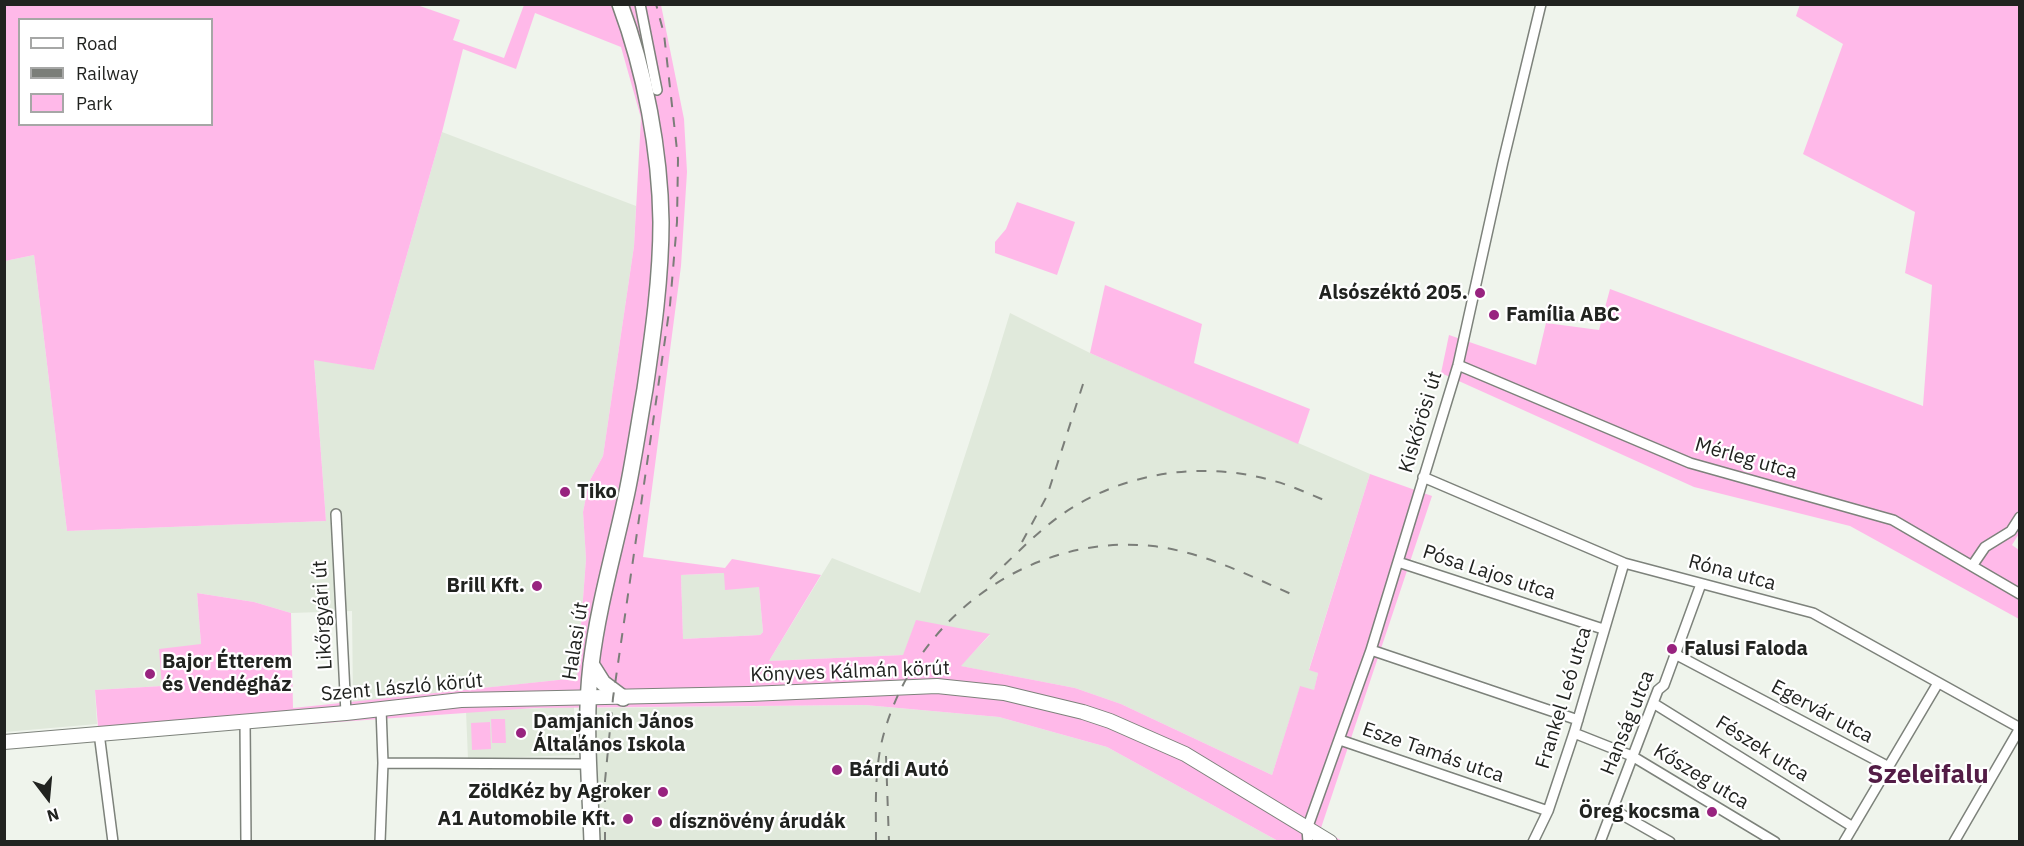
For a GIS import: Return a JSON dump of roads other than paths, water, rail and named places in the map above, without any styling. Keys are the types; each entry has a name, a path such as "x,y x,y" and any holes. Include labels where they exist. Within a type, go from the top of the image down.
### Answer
{"main road":[{"name":"Halasi út","path":"592,842 588,698 591,664 630,478 653,340 660,241 659,191 650,121 634,47 620,4"},
{"path":"591,664 603,682 623,698"}],"street":[{"path":"640,4 657,90"},
{"name":"Kiskőrösi út","path":"1307,835 1371,650 1458,365 1541,4"},
{"name":"Mérleg utca","path":"1458,365 1690,463 1893,520 2019,594"},
{"name":"Róna utca","path":"1423,477 1624,562 1813,613 2019,728"},
{"name":"Likőrgyári út","path":"336,514 346,713"},
{"path":"1972,566 1985,548 2011,531 2019,517"},
{"name":"Pósa Lajos utca","path":"1398,562 1603,629"},
{"name":"Frankel Leó utca","path":"1533,842 1548,811 1574,733 1624,562"},
{"name":"Hanság utca","path":"1600,842 1658,690 1664,685 1701,584"},
{"path":"1371,650 1578,720"},
{"name":"Egervár utca","path":"1674,654 1889,767"},
{"path":"1844,842 1938,683"},
{"name":"Könyves Kálmán körút","path":"588,698 937,686 1004,693 1083,712 1144,735 1185,754 1307,835 1330,842"},
{"name":"Szent László körút","path":"4,742 346,713 461,700 588,698"},
{"name":"Fészek utca","path":"1653,703 1853,827"},
{"path":"380,842 383,764 381,708"},
{"path":"245,721 246,842"},
{"path":"1954,842 2019,728"},
{"path":"99,733 113,842"},
{"name":"Kőszeg utca","path":"1574,733 1632,756 1775,842"},
{"name":"Esze Tamás utca","path":"1340,740 1548,811"},
{"path":"383,764 589,764"},
{"path":"1612,809 1670,842"}],"railway":[{"path":"605,842 605,781 613,698 670,305 677,222 678,159 664,34 656,4"},
{"path":"1022,542 1047,496 1084,381"},
{"path":"990,579 1061,515 1085,500 1137,480 1191,471 1219,471 1274,481 1329,502"},
{"path":"876,842 876,787 881,746 900,691 923,653 951,619 985,591 1023,569 1064,553 1108,546 1153,546 1189,553 1224,565 1291,594"},
{"path":"886,756 889,842"}],"place":[{"name":"Alsószéktó 205.","path":"1480,293"},
{"name":"Família ABC","path":"1494,315"},
{"name":"Tiko","path":"565,492"},
{"name":"Brill Kft.","path":"537,586"},
{"name":"Falusi Faloda","path":"1672,649"},
{"name":"Bajor Étterem és Vendégház","path":"150,674"},
{"name":"Damjanich János Általános Iskola","path":"521,733"},
{"name":"Bárdi Autó","path":"837,770"},
{"name":"ZöldKéz by Agroker","path":"663,792"},
{"name":"Öreg kocsma","path":"1712,812"},
{"name":"A1 Automobile Kft.","path":"628,819"},
{"name":"dísznövény árudák","path":"657,822"}],"district":[{"name":"Szeleifalu","path":"1928,775"}]}
